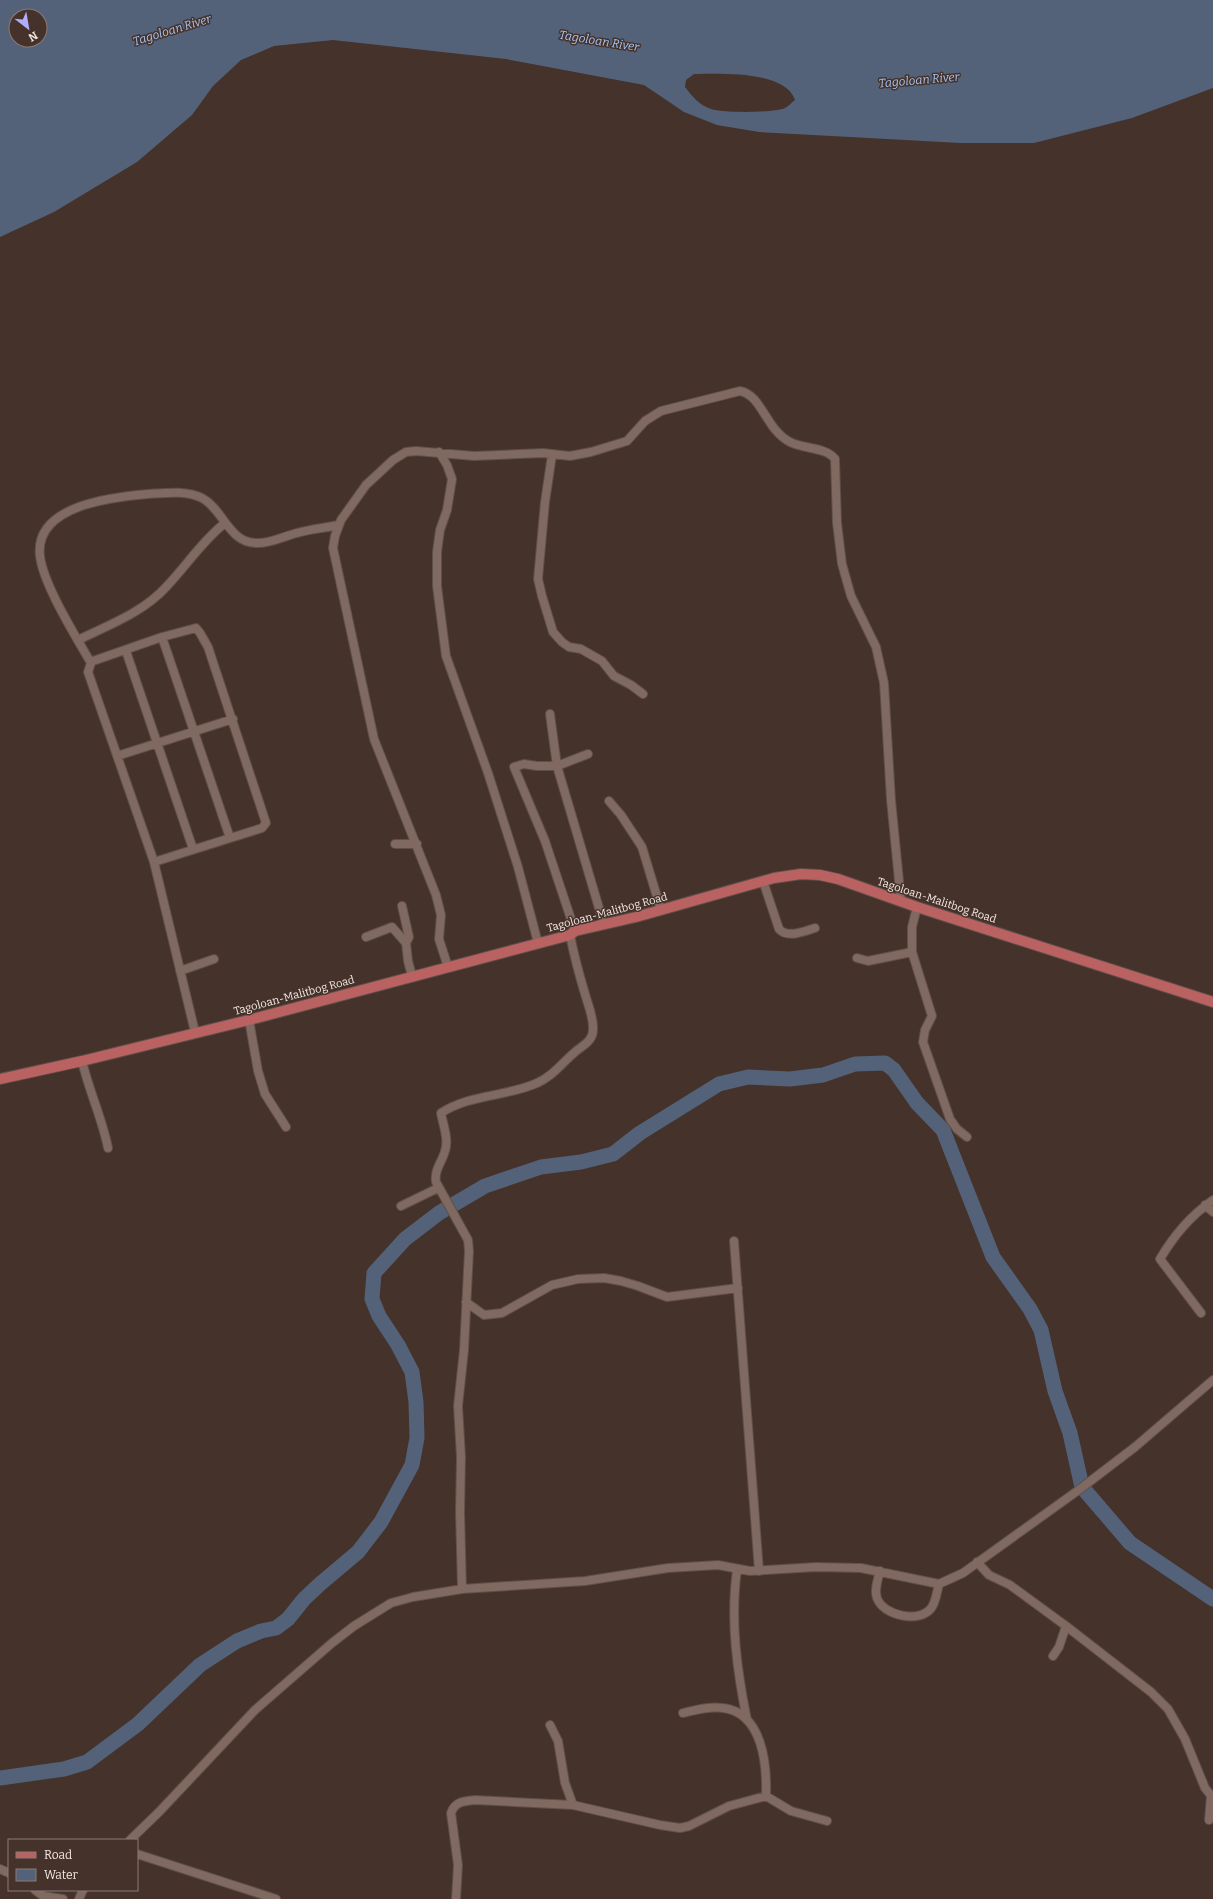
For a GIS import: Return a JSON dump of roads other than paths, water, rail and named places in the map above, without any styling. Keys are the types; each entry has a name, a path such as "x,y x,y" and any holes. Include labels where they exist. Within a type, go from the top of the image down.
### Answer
{"main road":[{"name":"Tagoloan-Malitbog Road","path":"0,1079 82,1061 195,1032 250,1020 661,910 763,881 801,874 820,875 838,879 917,907 1174,988 1213,1002"}],"street":[{"path":"448,967 439,939 441,915 428,871 374,739 333,548 335,536 339,526 366,485 393,460 406,452 438,452 474,456 543,453 570,456 622,443 632,438 649,417 661,411 740,391 752,396 773,429 780,436 801,447 832,455 835,459 837,523 842,564 851,596 876,647 884,683 891,800 901,901"},
{"path":"438,452 447,465 452,479 447,510 440,530 437,552 437,586 446,656 488,773 518,867 538,943"},
{"path":"552,455 545,502 538,579 554,632 562,642 569,647 581,649 602,661 614,676 631,685 643,694"},
{"path":"195,1032 154,862 88,672 91,663 46,578 40,556 40,543 45,531 52,522 64,513 88,503 124,496 174,493 202,499 209,504 236,536 245,541 256,544 297,533 339,526"},
{"path":"78,640 127,617 158,596 168,586 200,546 225,523"},
{"path":"91,663 193,628 200,633 208,647 233,719 266,823 262,828 154,862"},
{"path":"162,638 230,838"},
{"path":"126,650 194,849"},
{"path":"550,714 557,766 604,925"},
{"path":"117,756 194,730 233,719"},
{"path":"462,1589 460,1512 461,1457 458,1406 464,1350 469,1245 468,1240 438,1188 435,1177 446,1146 441,1113 464,1102 524,1088 538,1083 587,1043 592,1036 593,1029 590,1011 572,933 545,841 514,767 524,764 537,766 557,766 588,754"},
{"path":"609,801 621,815 642,847 661,910"},
{"path":"395,844 416,844"},
{"path":"763,881 779,929 782,932 790,934 815,928"},
{"path":"402,906 409,937 406,943"},
{"path":"917,907 912,927 912,952 932,1016 923,1038 929,1064 950,1118 957,1128 967,1137"},
{"path":"366,937 392,927 406,943 412,976"},
{"path":"857,958 868,961 912,952"},
{"path":"180,971 214,959"},
{"path":"250,1020 258,1071 265,1094 286,1126"},
{"path":"82,1061 102,1122 108,1148"},
{"path":"401,1206 438,1188"},
{"path":"1201,1313 1160,1259 1173,1238 1186,1223 1205,1205 1213,1200"},
{"path":"1205,1205 1213,1212"},
{"path":"734,1241 760,1571"},
{"path":"466,1302 484,1315 492,1315 502,1313 552,1285 564,1281 589,1278 604,1278 632,1284 667,1297 738,1288"},
{"path":"131,1839 159,1812 255,1710 354,1626 379,1609 397,1601 462,1589 584,1581 668,1568 723,1565 737,1570 760,1571 816,1567 861,1568 939,1584 951,1579 977,1562 1091,1481 1135,1447 1213,1380"},
{"path":"977,1562 989,1575 1010,1585 1066,1626 1151,1692 1168,1709 1185,1739 1205,1788 1212,1797 1209,1820"},
{"path":"737,1570 734,1594 734,1625 739,1683 746,1720"},
{"path":"880,1571 876,1592 879,1602 887,1610 905,1616 918,1615 929,1611 934,1602 939,1584"},
{"path":"1053,1656 1059,1647 1066,1626"},
{"path":"684,1713 706,1708 724,1708 737,1713 746,1720 758,1737 761,1748 766,1780 766,1796"},
{"path":"550,1725 558,1741 565,1783 573,1805"},
{"path":"456,1899 458,1865 451,1813 455,1806 462,1801 476,1800 573,1805 660,1825 680,1828 690,1826 729,1806 766,1796 791,1811 828,1821"},
{"path":"138,1854 276,1899"},
{"path":"36,1891 43,1896 63,1899"}],"water":[{"name":"Tagoloan River","path":"0,0 1213,0 1213,88 1132,118 1034,143 961,143 759,132 717,125 684,112 644,85 506,59 333,40 274,46 241,60 213,86 192,115 137,162 54,212 0,237","holes":["694,74 750,76 779,83 789,90 795,100 785,108 779,110 760,112 717,110 711,109 699,103 685,87 686,80"]}],"waterway":[{"path":"0,1778 64,1769 87,1762 138,1724 200,1665 237,1641 261,1631 276,1628 288,1619 304,1599 358,1552 381,1522 412,1465 417,1438 416,1402 412,1372 398,1345 379,1316 372,1299 374,1273 405,1239 439,1213 485,1186 541,1167 581,1162 613,1154 640,1133 719,1084 748,1077 790,1079 823,1075 855,1064 885,1063 894,1070 917,1103 943,1130 993,1257 1030,1309 1041,1330 1055,1391 1070,1433 1082,1487 1130,1543 1213,1599"}]}
